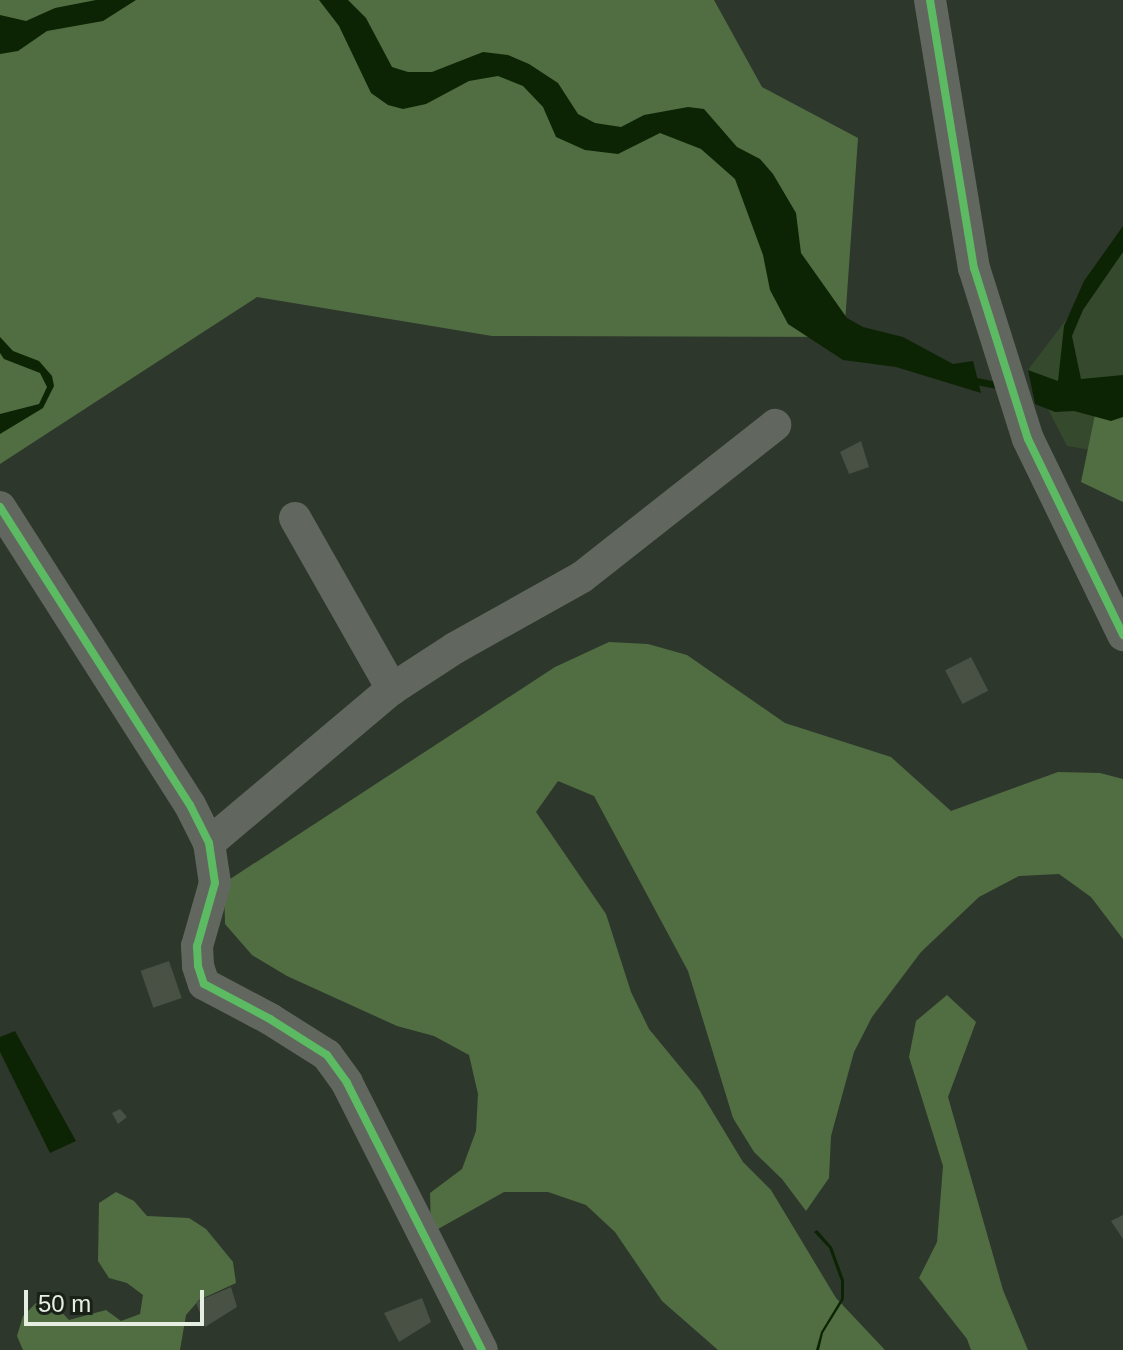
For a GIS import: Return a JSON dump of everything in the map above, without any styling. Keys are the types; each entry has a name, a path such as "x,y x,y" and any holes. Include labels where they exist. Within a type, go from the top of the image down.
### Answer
{"street":[{"path":"930,0 974,268 1028,439 1123,635"},
{"path":"209,843 392,689 455,648 582,577 775,425"},
{"path":"0,507 190,805 209,843 215,883 197,946 198,966 204,984 270,1019 327,1055 347,1083 482,1350"},
{"path":"295,518 392,689"}],"shaded area":[{"path":"0,0 714,0 762,87 858,138 844,337 492,336 257,297 0,464"},
{"path":"96,0 136,0 103,21 47,31 18,51 0,54 0,15 26,21 55,8"},
{"path":"319,0 348,0 366,18 392,67 408,72 432,72 483,52 508,55 529,64 558,83 578,114 595,123 621,127 644,115 688,107 704,109 737,147 760,159 773,174 796,213 801,253 847,318 863,327 903,337 953,364 973,361 981,393 896,367 843,360 788,324 770,290 763,255 735,179 701,149 660,133 618,154 585,150 556,137 543,107 523,86 498,76 469,81 426,104 403,109 388,105 371,93 339,26"},
{"path":"1123,226 1123,455 1067,446 1028,370 1069,316"},
{"path":"1123,226 1123,252 1083,310 1072,336 1081,379 1123,375 1123,417 1111,421 1074,411 1055,412 1035,404 1028,370 1058,381 1064,326 1084,281"},
{"path":"0,337 13,351 39,361 52,376 54,386 43,408 0,434 0,414 39,404 47,387 40,373 4,359 0,353"},
{"path":"1123,393 1123,502 1081,482 1096,410"},
{"path":"609,642 648,644 687,655 785,723 891,757 951,811 1058,772 1100,773 1123,779 1123,939 1091,897 1059,874 1019,876 979,897 921,952 872,1017 854,1052 831,1136 829,1178 806,1211 782,1179 754,1152 733,1118 688,971 594,796 558,781 536,812 606,914 631,992 649,1029 700,1091 743,1162 771,1190 836,1298 885,1350 718,1350 662,1301 615,1232 586,1205 548,1192 504,1192 431,1233 430,1193 462,1169 476,1131 478,1094 469,1055 434,1036 397,1026 287,976 252,955 225,924 224,883 555,667"},
{"path":"947,995 976,1022 948,1097 1003,1290 1028,1350 971,1350 967,1339 919,1278 937,1242 943,1166 909,1057 916,1021"},
{"path":"15,1031 76,1141 50,1153 0,1052 0,1037"},
{"path":"116,1192 134,1201 147,1216 189,1218 206,1229 233,1262 236,1283 199,1300 186,1315 180,1350 23,1350 17,1336 23,1316 36,1303 55,1305 69,1320 106,1310 121,1321 140,1314 143,1295 127,1283 109,1278 98,1261 99,1203"},
{"path":"817,1230 832,1247 844,1280 844,1299 823,1333 819,1350 816,1350 821,1332 841,1299 841,1281 829,1248 814,1232"}],"building":[{"path":"861,441 869,467 849,474 840,452"},
{"path":"971,657 988,691 962,704 945,670"},
{"path":"169,961 182,998 153,1008 141,971"},
{"path":"120,1109 127,1117 118,1124 112,1113"},
{"path":"1123,1215 1123,1239 1111,1221"},
{"path":"231,1287 237,1307 205,1327 196,1302"},
{"path":"422,1298 431,1322 399,1342 384,1313"}],"waterway":[{"path":"971,380 1002,386"}],"cycle path":[{"path":"930,0 974,268 1028,439 1123,635"},
{"path":"0,507 190,805 209,843 215,883 197,946 198,966 204,984 270,1019 327,1055 347,1083 482,1350"}]}
